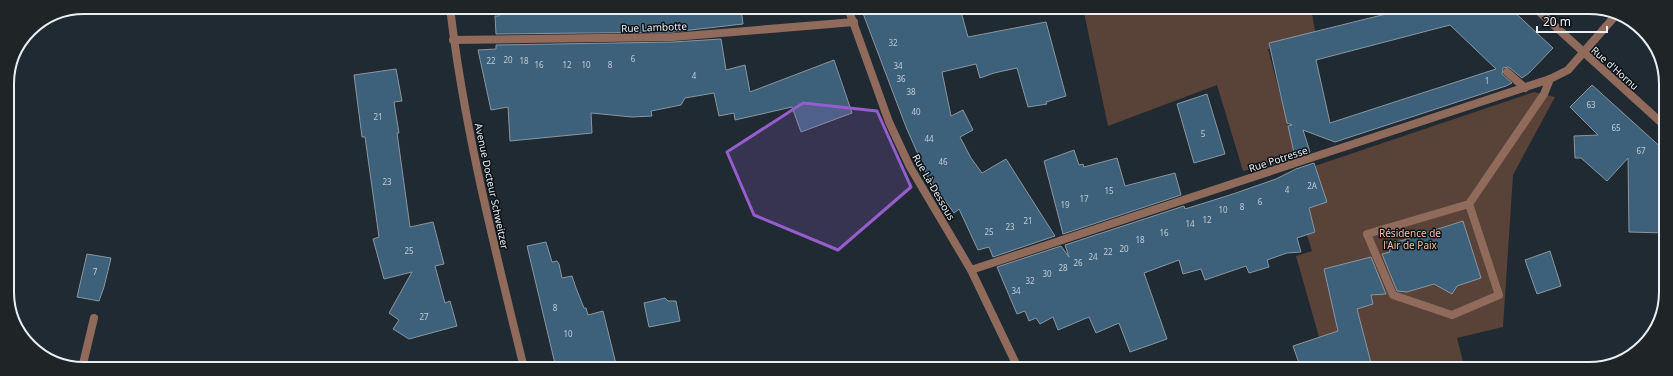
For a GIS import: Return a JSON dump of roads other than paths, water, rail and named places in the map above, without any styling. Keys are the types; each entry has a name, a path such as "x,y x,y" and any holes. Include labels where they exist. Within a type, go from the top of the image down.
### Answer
{"street":[{"name":"Avenue Docteur Schweitzer","path":"451,14 454,40 485,210 523,362"},
{"name":"Rue Là-Dessous","path":"851,14 889,122 910,167 971,270 1015,362"},
{"name":"Rue d'Hornu","path":"1541,14 1583,54 1659,122"},
{"name":"Rue Potresse","path":"971,270 1550,79 1568,70 1613,18"},
{"name":"Rue Lambotte","path":"454,40 673,37 854,22"},
{"path":"1507,72 1525,88"},
{"path":"1469,204 1499,295 1452,315 1393,295 1367,234 1469,204 1544,94 1550,79"},
{"path":"83,362 94,318"}],"park label":[{"name":"Résidence de l'Air de Paix","path":"1410,238"}]}
